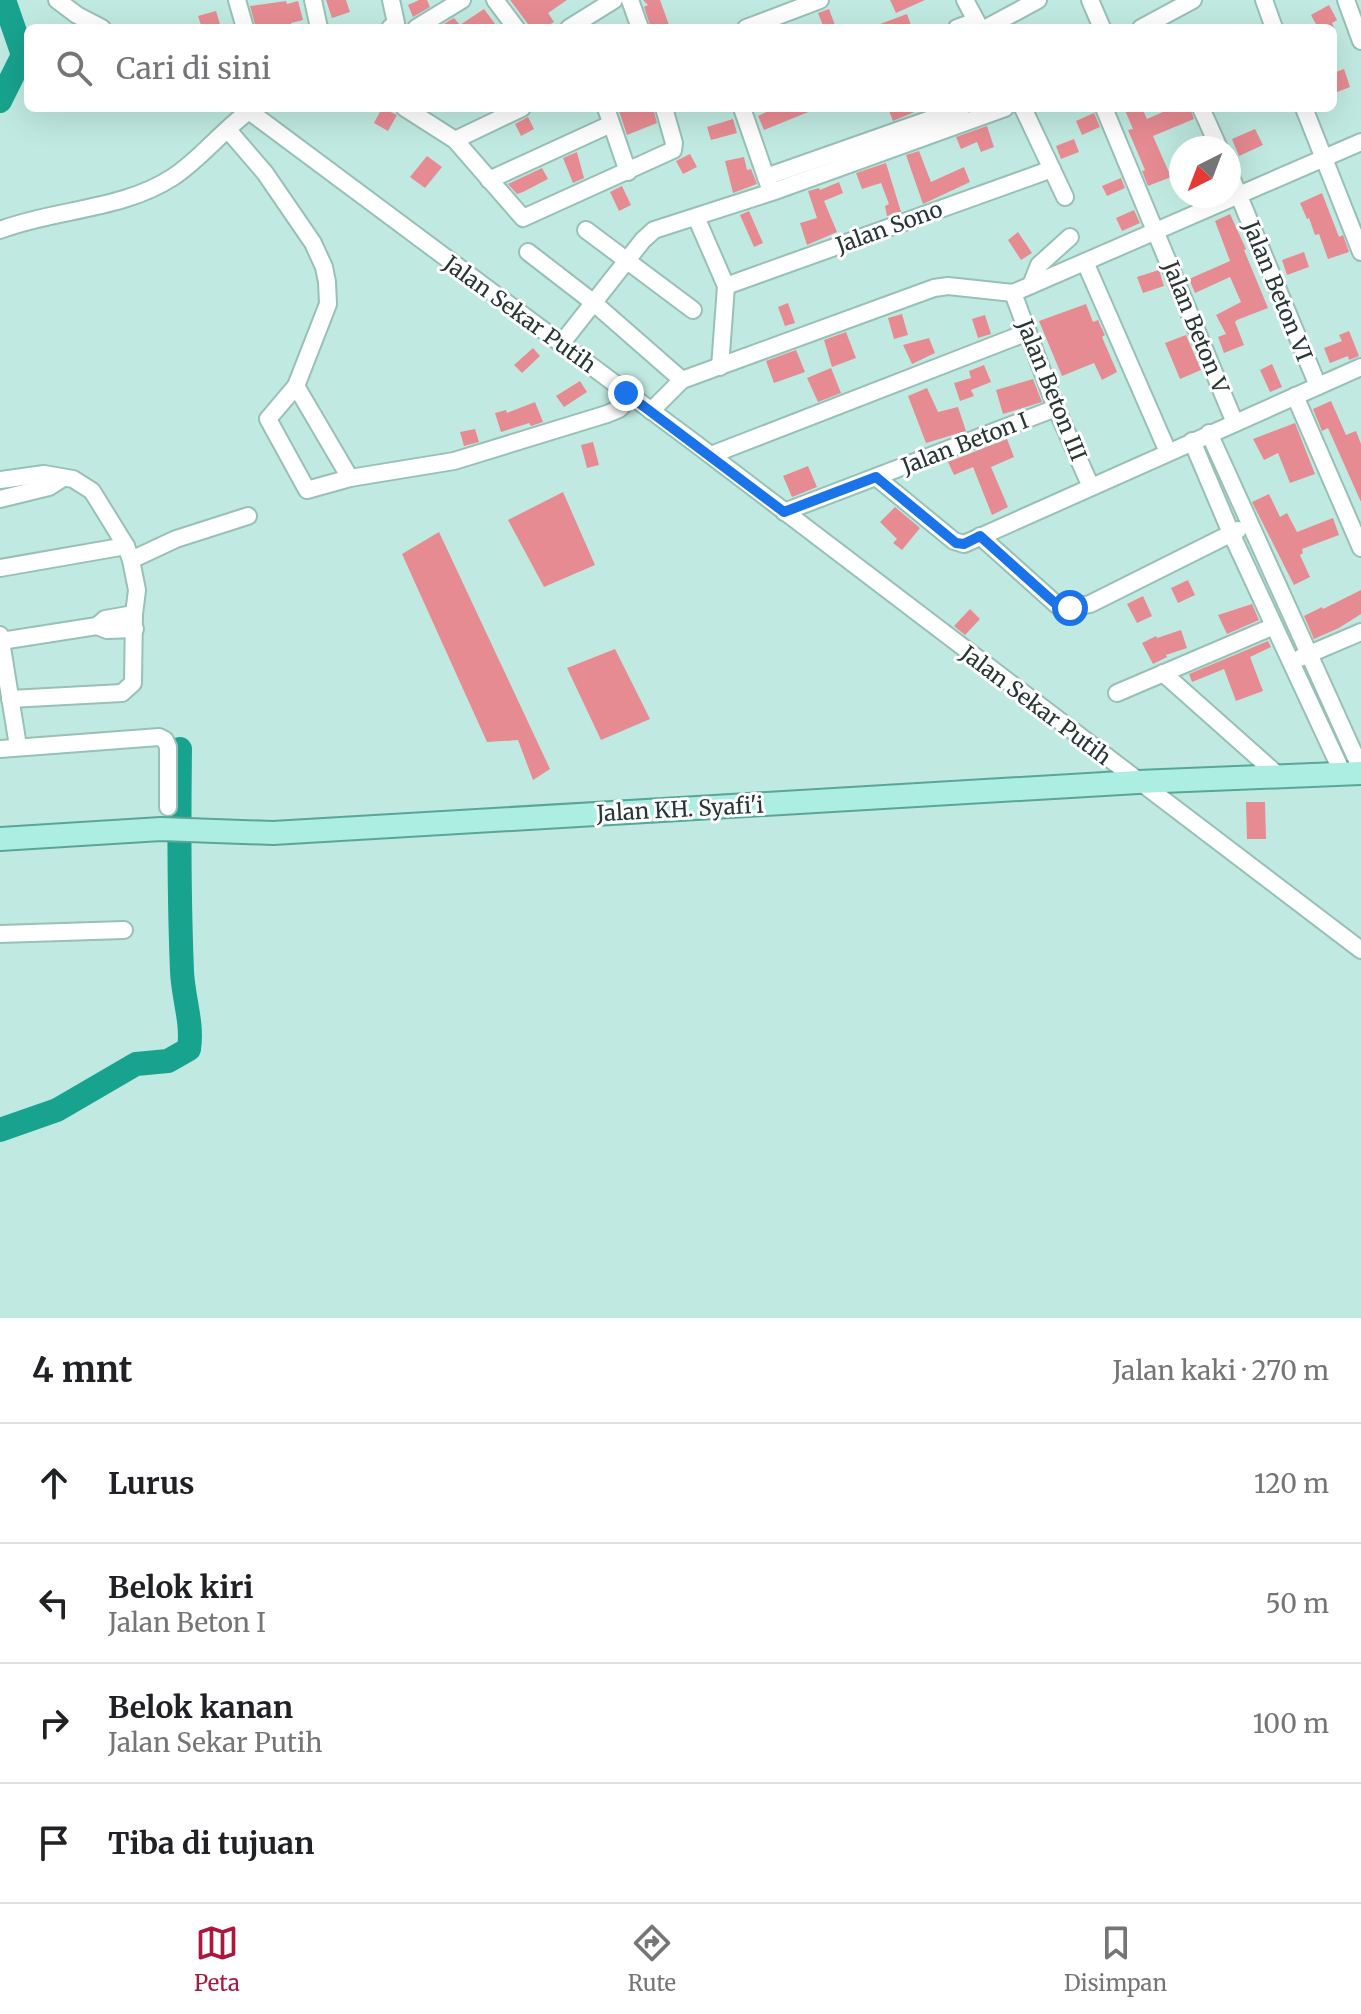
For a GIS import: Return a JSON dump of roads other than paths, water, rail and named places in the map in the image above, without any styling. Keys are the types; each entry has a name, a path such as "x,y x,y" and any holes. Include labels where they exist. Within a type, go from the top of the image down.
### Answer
{"main road":[{"name":"Jalan KH. Syafi'i","path":"0,839 164,818 196,828 273,833 1355,772"}],"street":[{"path":"57,0 94,24"},
{"path":"237,0 244,24"},
{"path":"313,0 318,24"},
{"path":"391,0 395,24"},
{"path":"427,24 462,0"},
{"path":"495,0 513,24"},
{"path":"582,0 593,15"},
{"path":"579,24 614,0"},
{"path":"630,0 639,24"},
{"path":"754,24 782,0"},
{"path":"757,24 820,0"},
{"path":"965,0 980,24"},
{"path":"985,24 1038,0"},
{"path":"1090,0 1100,24"},
{"path":"1264,0 1273,24"},
{"path":"1346,0 1361,41"},
{"path":"1164,22 1184,1"},
{"path":"0,230 29,219 146,191 173,177 246,112"},
{"name":"Jalan Sekar Putih","path":"253,112 711,455 1361,950"},
{"path":"411,112 455,140 523,218 673,150 665,112"},
{"path":"455,140 514,112"},
{"path":"744,112 769,184"},
{"path":"561,344 654,230 696,217 769,184 952,112"},
{"path":"769,184 993,112"},
{"path":"1025,112 1065,197"},
{"name":"Jalan Beton V","path":"1106,112 1235,423"},
{"path":"1203,112 1214,136"},
{"path":"1305,112 1361,252"},
{"path":"489,180 608,116 628,172"},
{"path":"228,130 265,173 313,243 324,267 328,304 296,386 268,419 307,490 350,478 454,461 607,414 619,409 631,397"},
{"path":"1241,194 1361,142"},
{"name":"Jalan Sono","path":"726,286 1052,169"},
{"name":"Jalan Beton VI","path":"1241,200 1318,386"},
{"path":"651,411 682,380 934,288 948,286 1013,293 1209,208"},
{"path":"696,217 726,286 712,369"},
{"path":"586,230 693,310"},
{"path":"1031,285 1039,265 1070,237"},
{"path":"528,252 594,303 682,380"},
{"path":"1085,262 1168,452"},
{"name":"Jalan Beton III","path":"1013,293 1056,408 1091,487"},
{"path":"711,455 1028,332"},
{"path":"876,477 956,543 964,544 1361,367"},
{"path":"296,386 350,478"},
{"path":"1295,396 1361,548"},
{"name":"Jalan Beton I","path":"784,512 1056,408"},
{"path":"1209,433 1309,655 1355,772"},
{"path":"1192,441 1291,661 1355,772"},
{"path":"0,480 44,474 73,479 92,491 129,553 137,590 133,683 122,693 10,699"},
{"path":"0,499 49,487 63,478"},
{"path":"0,568 129,553 248,516"},
{"path":"980,536 1057,605 1070,608 1090,604 1251,525"},
{"path":"18,746 1,638 97,626 107,630 134,621"},
{"path":"1117,693 1274,626"},
{"path":"1291,661 1361,632"},
{"path":"1163,673 1280,777"},
{"path":"0,749 159,737 168,747 164,818"},
{"path":"0,934 124,930"}],"waterway":[{"path":"0,101 23,55 4,0"},
{"path":"0,1130 57,1110 136,1064 168,1061 189,1049 190,1029 181,943 180,749"}]}
